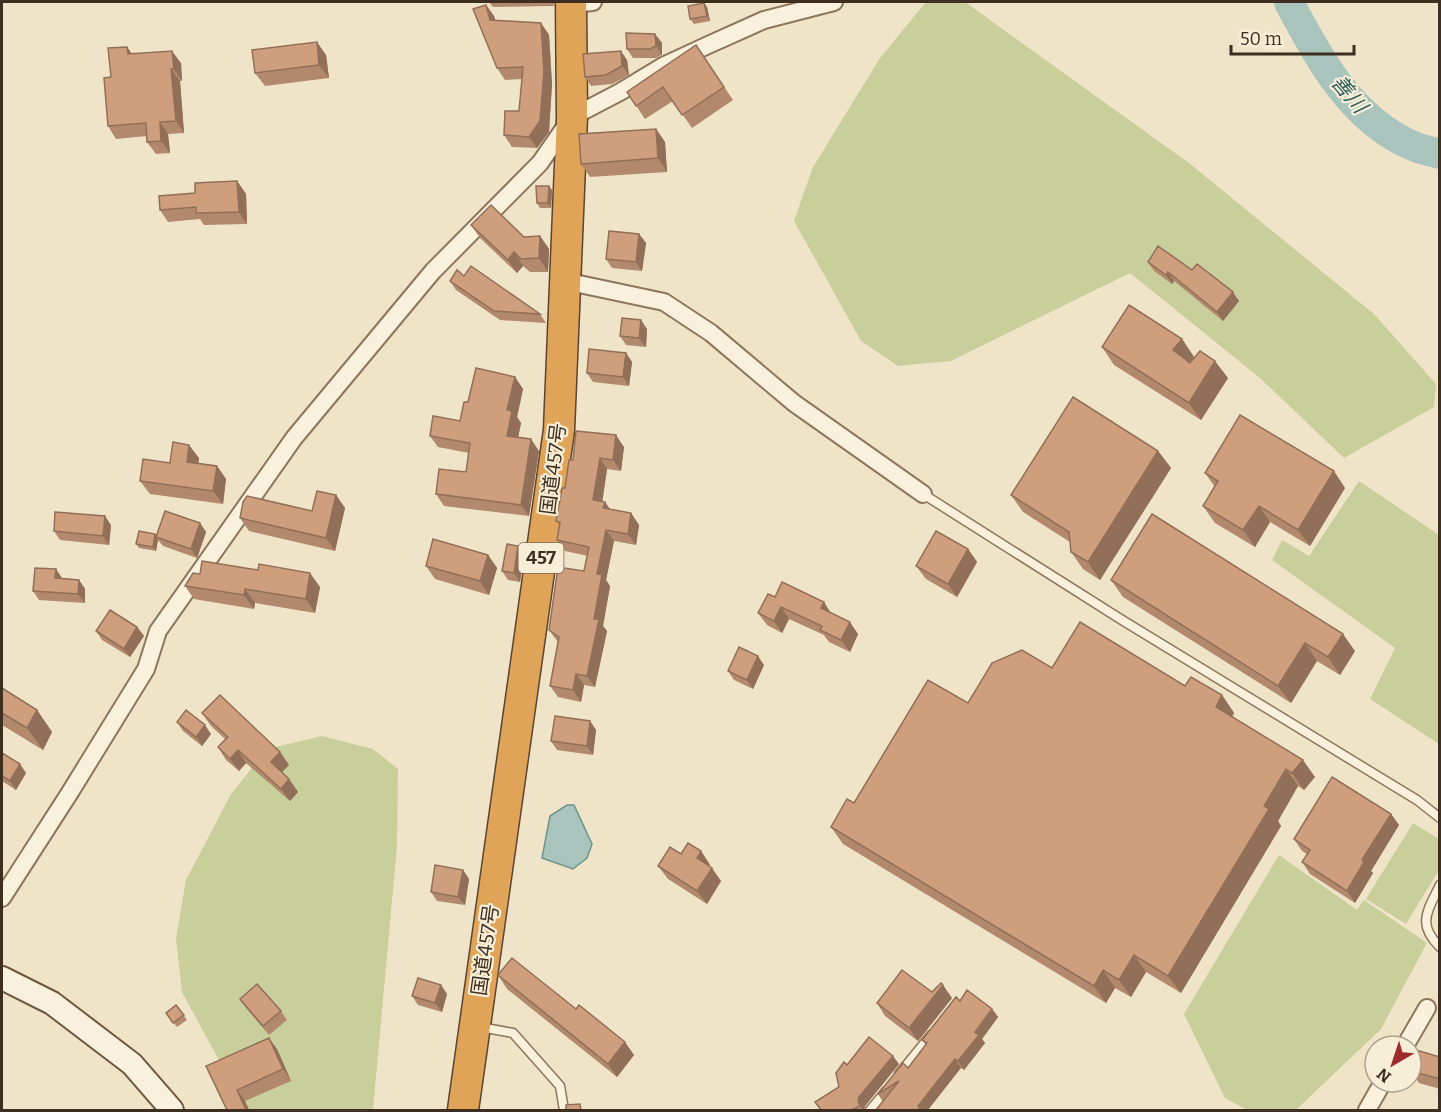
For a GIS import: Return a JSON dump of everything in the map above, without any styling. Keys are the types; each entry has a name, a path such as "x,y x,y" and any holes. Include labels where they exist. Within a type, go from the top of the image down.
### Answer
{"highway":[{"name":"国道457号","path":"463,1110 559,429 578,2"}],"street":[{"path":"2,898 146,669 158,631 294,438 433,271 540,163 572,117 663,66 764,20 834,2"},
{"path":"565,281 664,302 711,333 794,403 923,494"},
{"path":"2,978 52,1003 132,1064 171,1110"},
{"path":"1412,1034 1427,1008"},
{"path":"1367,1110 1376,1094"}],"lane":[{"path":"923,494 1122,620 1417,800 1440,818"},
{"path":"1440,885 1426,913 1426,924 1430,938 1440,947"},
{"path":"870,1110 940,1023"},
{"path":"475,1026 513,1034 560,1086 564,1110"}],"green space":[{"path":"926,2 965,2 1189,163 1374,314 1436,384 1434,407 1344,458 1260,378 1130,273 951,361 898,366 861,341 794,221 813,167 880,58"},
{"path":"1359,481 1439,535 1439,744 1370,699 1395,648 1272,560 1282,540 1309,556"},
{"path":"322,736 373,749 398,769 397,846 373,1110 246,1110 182,992 176,938 186,880 231,794 267,749"},
{"path":"1413,823 1439,839 1439,870 1406,924 1366,899"},
{"path":"1279,855 1357,910 1364,900 1427,943 1381,1029 1376,1034 1363,1034 1363,1046 1296,1110 1247,1110 1225,1098 1184,1014"}],"water":[{"path":"567,805 574,805 592,844 587,858 573,869 542,858 550,816"}],"building":[{"path":"704,3 707,16 690,19 688,6"},
{"path":"486,5 490,20 541,23 544,72 540,121 529,137 504,135 505,111 519,111 523,67 497,68 473,9"},
{"path":"626,33 655,34 656,46 650,49 627,49"},
{"path":"317,42 319,65 255,73 252,50"},
{"path":"696,45 724,87 682,115 663,87 636,106 627,92"},
{"path":"127,47 128,54 172,51 174,69 171,69 176,121 160,122 161,141 147,142 146,123 108,126 104,78 111,77 108,48"},
{"path":"621,51 622,66 606,75 585,77 583,54"},
{"path":"656,129 658,158 581,164 579,134"},
{"path":"237,181 239,212 196,213 196,207 160,210 159,196 195,193 195,183"},
{"path":"536,186 549,186 548,203 537,203"},
{"path":"491,205 524,237 540,236 539,258 521,259 514,252 508,260 471,225"},
{"path":"609,231 639,234 636,262 606,259"},
{"path":"1158,246 1192,270 1197,264 1233,292 1217,312 1168,272 1166,275 1148,262"},
{"path":"471,266 540,314 494,311 450,281 457,270 464,276"},
{"path":"1129,305 1182,339 1173,350 1190,363 1200,351 1215,361 1189,403 1102,347"},
{"path":"622,318 641,320 639,338 620,336"},
{"path":"589,349 626,353 623,377 587,373"},
{"path":"476,368 515,377 507,410 512,411 507,436 531,439 521,505 436,494 439,469 466,472 470,443 430,436 433,416 460,421 464,402 468,402"},
{"path":"1073,397 1158,451 1088,562 1071,552 1069,532 1011,495"},
{"path":"1240,415 1334,471 1298,530 1259,506 1243,530 1203,506 1218,481 1205,473"},
{"path":"576,431 616,435 613,460 600,458 593,500 605,502 603,508 631,513 628,534 606,530 597,574 602,575 594,619 599,619 587,676 576,674 573,690 550,686 559,637 549,630 558,567 584,571 589,547 557,540 560,522 556,521 562,488 565,488 569,460 573,460"},
{"path":"173,442 189,445 187,462 217,466 213,491 140,481 143,459 170,463"},
{"path":"317,491 336,495 326,538 240,518 243,502 247,496 312,511"},
{"path":"165,511 200,523 191,549 156,537"},
{"path":"55,512 105,516 103,536 54,531"},
{"path":"1152,514 1343,634 1328,657 1305,643 1278,686 1111,580"},
{"path":"139,531 155,534 153,547 136,544"},
{"path":"936,531 968,549 948,584 916,566"},
{"path":"433,539 488,555 480,581 426,566"},
{"path":"507,544 518,546 514,573 502,571"},
{"path":"202,561 258,570 259,564 310,573 306,599 245,589 244,595 185,586 193,573 200,574"},
{"path":"35,568 56,569 55,578 79,580 78,594 33,591"},
{"path":"782,582 824,602 821,608 850,622 841,640 820,630 822,626 781,607 774,621 758,613 768,594 775,597"},
{"path":"110,610 137,627 124,649 96,631"},
{"path":"1080,622 1185,686 1191,677 1222,695 1216,707 1303,760 1292,773 1286,769 1264,806 1269,809 1168,976 1134,955 1119,980 1103,970 1094,986 831,827 847,799 854,803 928,680 968,703 992,663 1022,650 1052,668"},
{"path":"739,647 758,656 747,680 728,671"},
{"path":"2,688 37,710 27,728 2,713"},
{"path":"220,695 280,752 271,762 289,779 281,789 238,750 230,759 218,747 228,737 202,713"},
{"path":"186,710 205,725 196,737 177,722"},
{"path":"555,716 590,721 587,746 551,741"},
{"path":"2,753 20,764 10,781 2,776"},
{"path":"1332,777 1391,814 1362,860 1364,862 1347,891 1302,862 1310,850 1294,839"},
{"path":"688,843 701,851 697,858 712,868 697,891 658,866 670,847 681,854"},
{"path":"435,865 463,870 458,897 431,892"},
{"path":"512,958 576,1009 579,1005 625,1042 608,1064 498,975"},
{"path":"902,970 932,992 941,983 943,985 909,1028 877,1003"},
{"path":"418,978 441,985 435,1003 412,996"},
{"path":"257,984 281,1011 263,1026 240,999"},
{"path":"967,990 992,1009 975,1032 979,1035 958,1061 955,1059 918,1106 920,1108 918,1110 876,1110 899,1081 878,1094 903,1063 908,1068 927,1043 922,1040 956,997 960,1001"},
{"path":"176,1005 184,1015 173,1023 166,1013"},
{"path":"869,1037 893,1056 859,1097 860,1106 852,1110 821,1110 815,1102 839,1087 836,1073 844,1062 847,1065"},
{"path":"269,1038 283,1069 237,1090 246,1110 227,1110 206,1066"},
{"path":"1423,1052 1440,1057 1440,1079 1423,1074"},
{"path":"580,1104 581,1110 566,1110 566,1105"}],"waterway":[{"name":"善川","path":"1289,2 1325,65 1355,104 1391,135 1416,147 1440,154"}]}
